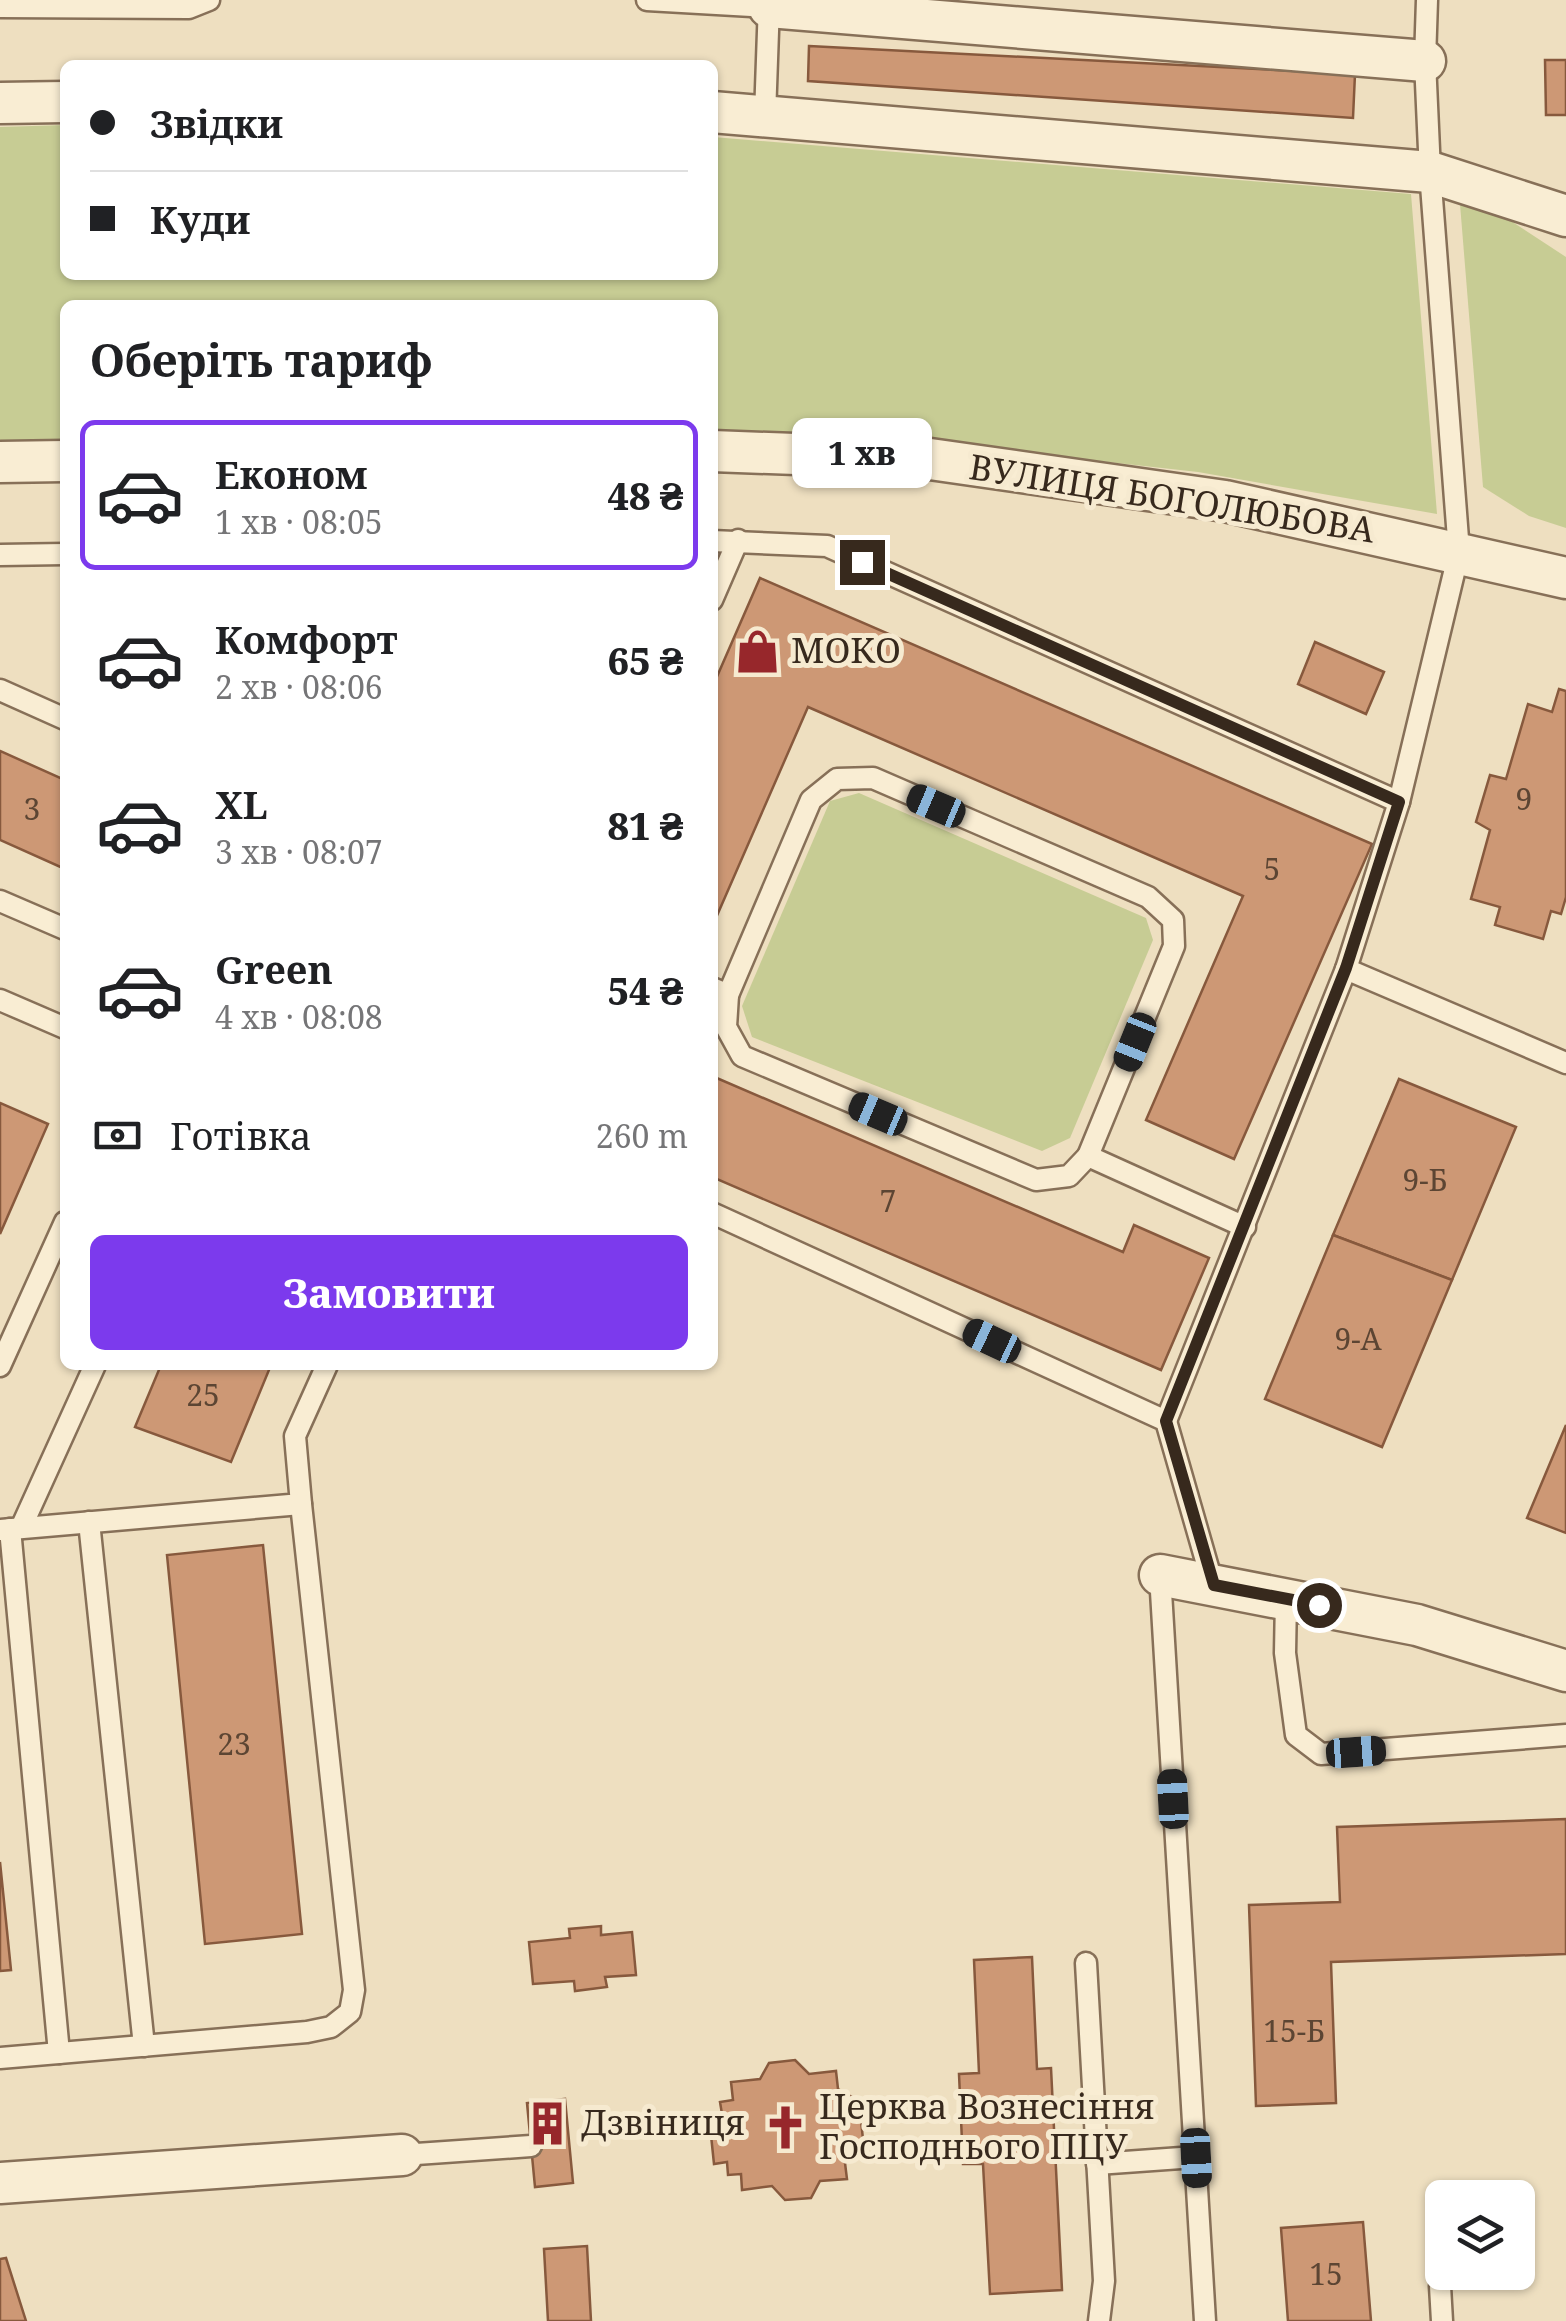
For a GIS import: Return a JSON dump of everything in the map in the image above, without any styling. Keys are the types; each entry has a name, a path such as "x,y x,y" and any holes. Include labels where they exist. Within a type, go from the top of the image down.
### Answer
{"street":[{"path":"769,4 1424,61"},
{"path":"0,104 60,102"},
{"path":"718,112 1430,172 1566,216"},
{"name":"ВУЛИЦЯ БОГОЛЮБОВА","path":"718,451 930,459 1226,501 1566,578"},
{"path":"0,462 60,460"},
{"path":"1160,1575 1418,1624 1566,1671"},
{"path":"0,2183 402,2156"}],"lane":[{"path":"0,8 189,4 210,0"},
{"path":"647,0 769,4 765,116"},
{"path":"1214,1585 1166,1421 1346,968 1399,802 1458,552 1430,172 1424,61 1428,0"},
{"path":"718,586 738,540"},
{"path":"718,541 827,546 1399,802"},
{"path":"0,555 60,554"},
{"path":"0,690 60,717"},
{"path":"872,778 1148,897 1173,920 1174,946 1088,1156 1070,1176 1036,1180 742,1056 726,1027 720,991 811,800 837,779 872,778"},
{"path":"0,901 60,927"},
{"path":"1346,968 1566,1063"},
{"path":"0,1000 60,1026"},
{"path":"1088,1156 1246,1227"},
{"path":"718,1217 1166,1421"},
{"path":"0,1366 60,1233"},
{"path":"59,2053 10,1529 92,1370"},
{"path":"0,2058 308,2032 332,2027 350,2012 354,1990 295,1436 325,1370"},
{"path":"10,1529 301,1504"},
{"path":"89,1522 144,2046"},
{"path":"1160,1575 1205,2321"},
{"path":"1286,1598 1284,1652 1296,1736 1321,1754 1566,1736"},
{"path":"1086,1963 1104,2281 1098,2321"},
{"path":"402,2156 531,2146"},
{"path":"1097,2164 1196,2158"},
{"path":"1440,2290 1442,2321"}],"green space":[{"path":"60,125 60,280 718,280 718,137 1411,194 1437,514 1198,472 937,443 718,436 718,300 60,300 60,442 0,444 0,127"},
{"path":"1460,204 1511,221 1566,257 1566,528 1529,516 1483,487"},
{"path":"859,793 1146,918 1153,940 1070,1138 1042,1151 752,1037 742,1006 830,801"}],"building":[{"path":"809,46 1355,74 1353,118 808,81"},
{"path":"1545,60 1566,60 1566,115 1546,115"},
{"path":"760,578 1372,844 1234,1159 1146,1120 1243,896 808,707 718,913 718,674"},
{"path":"1315,642 1384,672 1366,714 1298,684"},
{"path":"1559,689 1566,691 1566,897 1561,914 1551,911 1543,939 1495,925 1500,907 1471,899 1490,830 1476,822 1490,775 1506,779 1528,704 1552,712"},
{"path":"0,751 60,778 60,867 0,840"},
{"path":"718,1079 1123,1252 1134,1225 1209,1258 1161,1370 718,1180"},
{"path":"1399,1079 1516,1127 1452,1280 1333,1235"},
{"path":"0,1103 48,1124 0,1234"},
{"path":"1333,1235 1452,1280 1382,1447 1265,1399"},
{"path":"159,1370 269,1370 231,1462 135,1427"},
{"path":"1566,1425 1566,1533 1527,1518"},
{"path":"263,1545 302,1934 205,1944 167,1555"},
{"path":"1566,1819 1566,1954 1331,1962 1336,2103 1256,2106 1249,1905 1340,1902 1337,1827"},
{"path":"0,1862 11,1970 0,1971"},
{"path":"601,1926 601,1935 632,1932 636,1975 605,1977 607,1987 575,1991 574,1981 533,1984 529,1942 570,1938 569,1929"},
{"path":"1032,1957 1037,2069 1051,2068 1062,2290 990,2294 983,2164 963,2164 959,2074 979,2073 974,1960"},
{"name":"Церква Вознесіння Господнього ПЦУ","path":"795,2060 809,2074 836,2071 838,2089 859,2101 864,2149 845,2163 847,2179 820,2181 811,2198 785,2200 772,2186 742,2190 741,2174 728,2175 727,2162 714,2164 709,2116 722,2114 720,2102 733,2100 731,2082 760,2079 769,2063"},
{"name":"Дзвіниця","path":"565,2099 573,2183 535,2187 527,2103"},
{"path":"1363,2222 1371,2321 1288,2321 1281,2228"},
{"path":"587,2246 591,2321 548,2321 544,2249"},
{"path":"6,2258 26,2321 0,2321 0,2259"}],"place":[{"name":"МОКО","path":"758,651"},
{"name":"Дзвіниця","path":"548,2123"},
{"name":"Церква Вознесіння Господнього ПЦУ","path":"786,2127"}],"route":[{"path":"862,562 1399,802 1346,968 1166,1421 1214,1585 1319,1605"}]}
